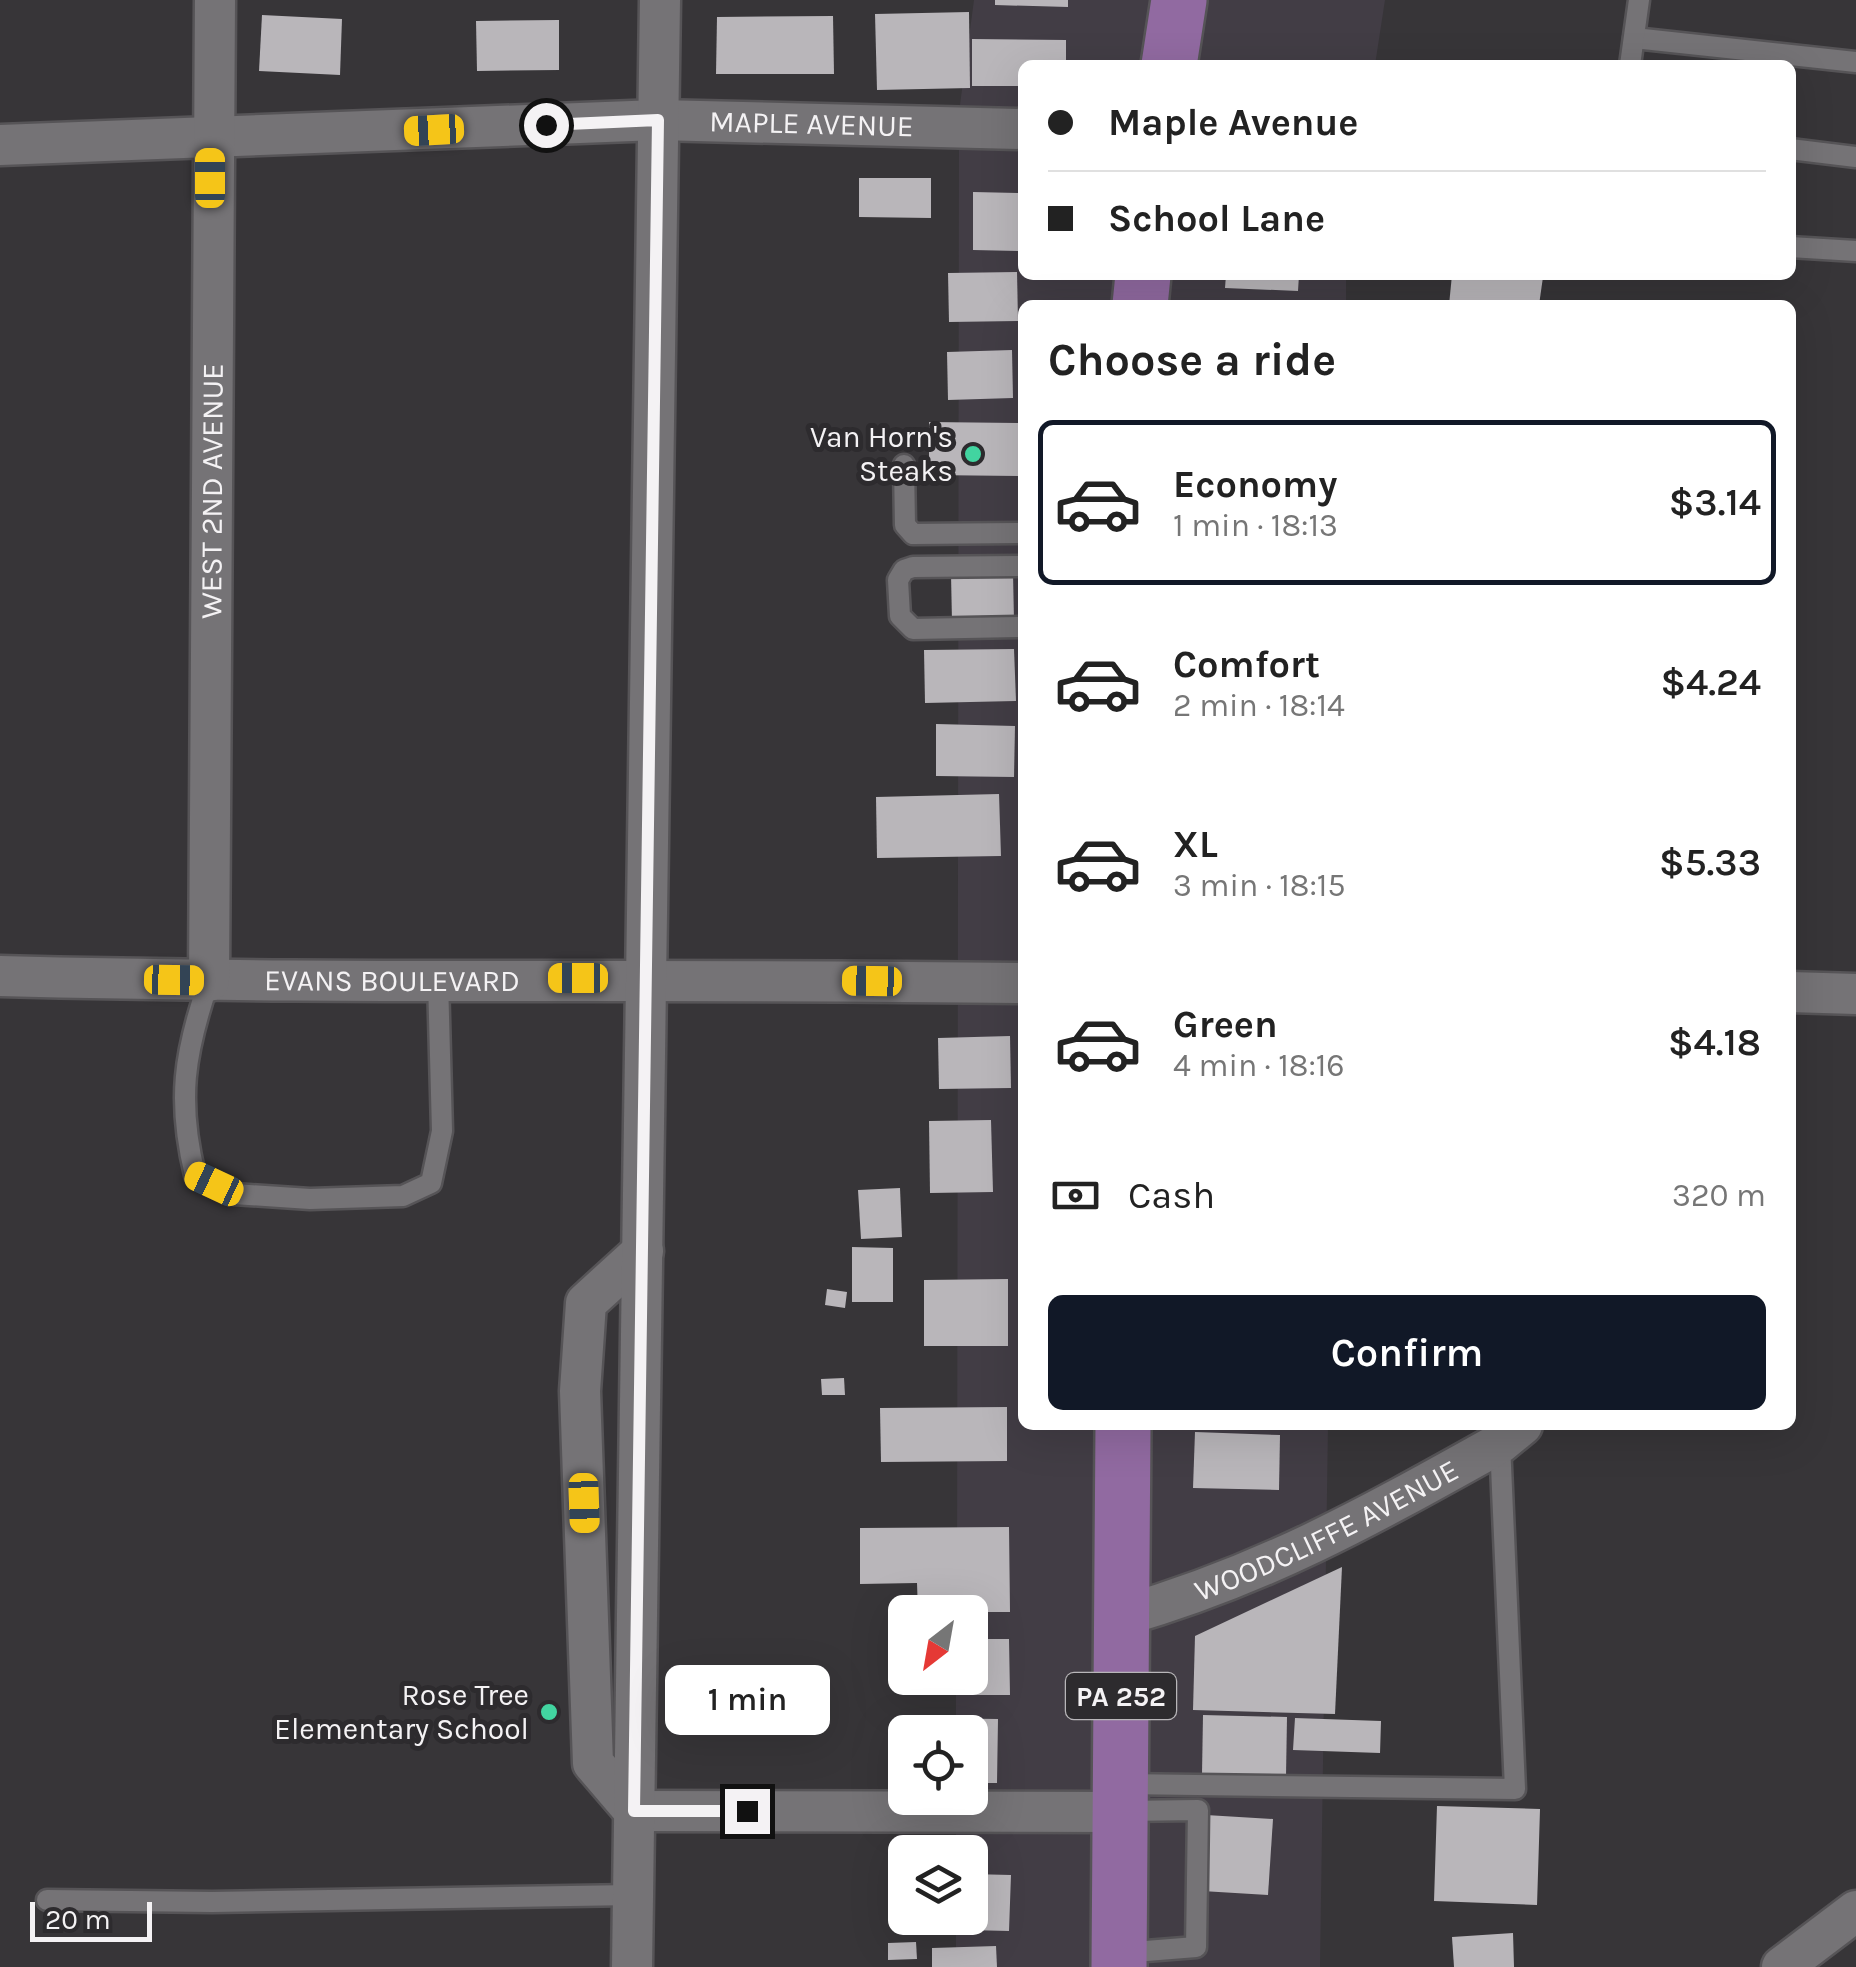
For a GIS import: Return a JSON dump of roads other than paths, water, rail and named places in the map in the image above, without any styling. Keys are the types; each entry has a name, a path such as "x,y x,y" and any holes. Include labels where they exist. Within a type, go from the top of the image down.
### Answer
{"main road":[{"path":"1170,60 1179,0"},
{"name":"PA 252","path":"1119,1960 1123,1430"}],"street":[{"name":"WEST 2ND AVENUE","path":"209,981 214,0"},
{"path":"632,1967 660,0"},
{"name":"MAPLE AVENUE","path":"0,145 211,140 658,120 1018,130"},
{"name":"EVANS BOULEVARD","path":"0,976 209,981 647,978 1018,983"},
{"path":"1796,992 1856,994"},
{"path":"634,1811 593,1763 580,1391 586,1304 642,1251"},
{"name":"WOODCLIFFE AVENUE","path":"1122,1616 1206,1591 1321,1542 1511,1434"},
{"path":"634,1811 1119,1798"},
{"path":"1782,1967 1856,1911"}],"lane":[{"path":"1631,60 1639,0"},
{"path":"1634,38 1856,62"},
{"path":"1796,150 1856,157"},
{"path":"1796,247 1856,251"},
{"path":"904,464 905,525 913,534 1018,533"},
{"path":"1018,566 913,567 904,570 898,580 900,616 913,629 1018,627"},
{"path":"209,981 188,1041 184,1130 195,1175 234,1194 310,1199 403,1196 431,1183 442,1131 438,979"},
{"path":"1119,1798 1515,1788 1511,1434"},
{"path":"1119,1798 1198,1810 1196,1947 1119,1960"},
{"path":"47,1900 212,1902 633,1895"}],"place":[{"name":"Van Horn's Steaks","path":"973,454"},
{"name":"Rose Tree Elementary School","path":"549,1712"}]}
